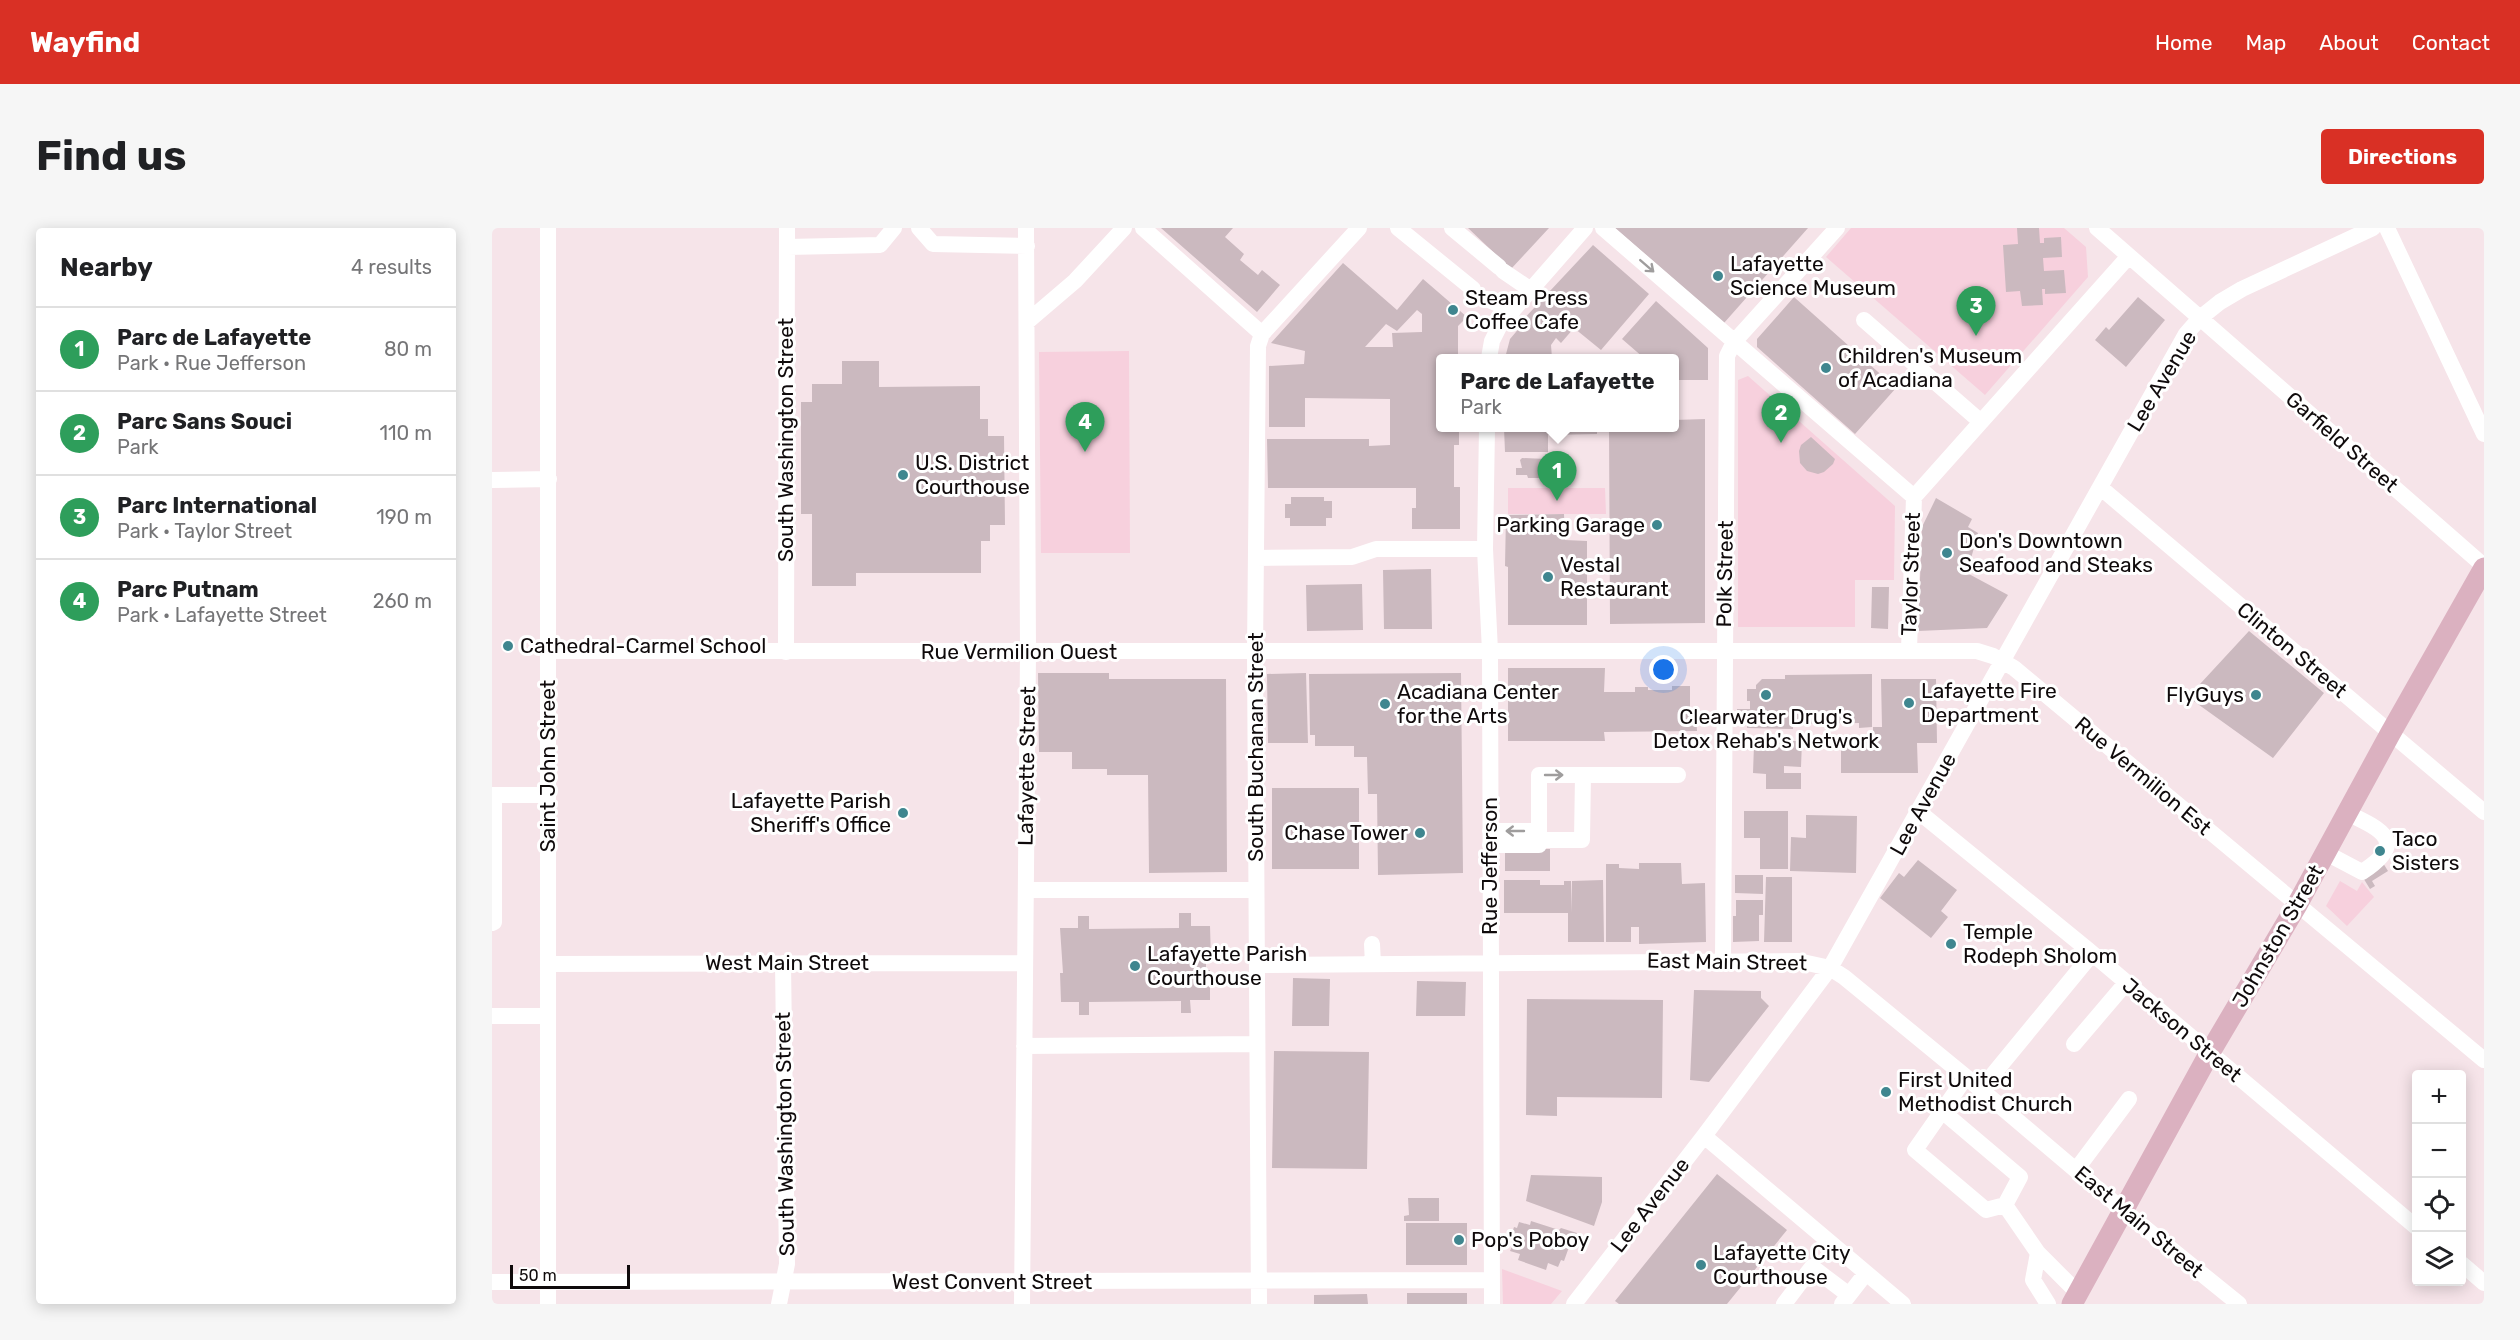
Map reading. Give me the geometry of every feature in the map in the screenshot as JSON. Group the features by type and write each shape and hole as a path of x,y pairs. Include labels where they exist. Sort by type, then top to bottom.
{"main road":[{"name":"Johnston Street","path":"2075,1299 2209,1054 2297,905 2484,567"}],"street":[{"name":"Saint John Street","path":"548,1304 549,228"},
{"name":"South Washington Street","path":"786,652 787,228"},
{"path":"787,247 880,245 894,228"},
{"path":"919,228 933,244 1027,246"},
{"name":"Lafayette Street","path":"1022,1304 1028,653 1026,228"},
{"path":"1027,322 1075,281 1124,228"},
{"path":"1143,228 1262,334 1359,228"},
{"path":"1398,228 1473,289"},
{"path":"1452,228 1501,269 1531,290"},
{"path":"1489,354 1500,325 1585,228"},
{"path":"1602,228 1914,497"},
{"name":"Polk Street","path":"1723,960 1727,356 1734,342 1837,228"},
{"name":"Garfield Street","path":"2097,228 2484,567"},
{"name":"Lee Avenue","path":"1574,1304 1830,968 2101,488 2175,351 2200,318 2220,302 2242,289 2373,228"},
{"path":"2387,228 2484,434"},
{"name":"Taylor Street","path":"1909,650 1914,497 2129,256"},
{"path":"1487,299 1513,311"},
{"path":"1864,320 1981,422"},
{"name":"South Buchanan Street","path":"1259,1304 1255,652 1258,346 1262,334"},
{"name":"Rue Jefferson","path":"1487,432 1485,549 1490,651 1492,1304"},
{"path":"492,480 549,479"},
{"name":"Clinton Street","path":"2101,488 2484,812"},
{"path":"1256,558 1352,557 1376,549 1485,549"},
{"name":"Rue Vermilion Ouest","path":"548,651 1028,653 1490,651"},
{"name":"Rue Vermilion Est","path":"1490,651 1977,651 2004,661 2484,1060"},
{"path":"1539,835 1539,775 1678,776"},
{"path":"1490,838 1539,835 1582,840 1583,775"},
{"path":"492,922 494,922 493,795 548,795"},
{"name":"Jackson Street","path":"1919,812 2092,954 2412,1224"},
{"path":"2326,853 2362,872 2378,862 2383,855 2387,841 2383,833 2378,828 2347,813"},
{"path":"1026,890 1256,890"},
{"path":"1372,944 1372,964"},
{"path":"1981,1089 2092,954"},
{"name":"East Main Street","path":"1257,965 1723,960 1798,961 1830,968 1981,1089 2124,1211 2239,1304"},
{"name":"South Washington Street","path":"779,1304 787,1264 783,963"},
{"name":"West Main Street","path":"548,964 1025,963"},
{"path":"2074,1044 2126,983"},
{"path":"492,1016 548,1016"},
{"path":"1024,1046 1257,1044"},
{"path":"1942,1111 2020,1177 2005,1205 1986,1210 1915,1150 1942,1111 1966,1077"},
{"path":"2076,1170 2129,1099"},
{"path":"1704,1136 1903,1304"},
{"path":"2005,1205 2038,1253 2075,1299"},
{"path":"2038,1253 2033,1280 2048,1304"},
{"path":"1784,1304 1812,1267 1845,1299 1866,1273"},
{"path":"2466,1267 2484,1283"},
{"name":"West Convent Street","path":"492,1282 1491,1280"}],"shaded area":[{"path":"1851,228 2064,228 2086,247 2088,277 1985,395 1826,257"},
{"path":"1129,351 1130,553 1041,553 1039,352"},
{"path":"1748,376 1895,506 1894,580 1855,580 1855,627 1738,627 1738,380"},
{"path":"1508,488 1605,488 1606,514 1508,514"},
{"path":"2340,881 2357,891 2362,882 2374,897 2347,926 2326,906"},
{"path":"1502,1269 1562,1291 1551,1304 1503,1304"}],"building":[{"path":"1161,228 1233,228 1225,237 1244,254 1240,260 1258,275 1262,270 1280,285 1257,312"},
{"path":"1468,228 1549,228 1511,269"},
{"name":"Lafayette Science Museum","path":"1615,228 1808,228 1724,323"},
{"path":"2017,228 2039,228 2040,243 2044,243 2044,238 2061,237 2062,257 2043,258 2044,271 2064,270 2066,293 2045,294 2045,289 2042,289 2043,305 2022,306 2020,291 2006,292 2003,245 2018,244"},
{"path":"1593,245 1649,294 1601,350 1574,328 1561,343 1556,338 1551,345 1552,354 1506,354 1510,339 1521,326 1519,324"},
{"path":"1343,263 1397,310 1423,279 1467,317 1458,326 1458,354 1436,354 1436,432 1459,432 1459,445 1454,445 1454,487 1460,487 1460,529 1412,529 1412,508 1416,508 1416,488 1268,488 1267,439 1369,439 1369,446 1390,445 1390,399 1305,398 1305,427 1269,427 1269,366 1304,364 1305,351 1271,343","holes":["1417,310 1422,314 1422,332 1392,333 1393,347 1365,347 1386,324 1397,331"]},
{"name":"Children's Museum of Acadiana","path":"1794,297 1896,388 1855,434 1757,347 1757,339"},
{"path":"2138,297 2165,320 2126,367 2095,340 2106,327 2109,330"},
{"path":"1656,301 1708,348 1708,380 1679,380 1679,354 1639,354 1622,339"},
{"name":"U.S. District Courthouse","path":"842,361 879,361 879,387 980,386 980,419 988,419 988,436 1004,436 1005,525 990,525 990,541 981,541 981,573 856,573 856,586 812,586 812,514 801,514 801,402 812,402 812,384 842,384"},
{"name":"Parking Garage","path":"1705,419 1705,623 1610,624 1609,432 1679,432 1679,420"},
{"path":"1504,432 1597,432 1597,434 1548,435 1548,452 1505,452"},
{"path":"1811,437 1835,459 1824,472 1818,474 1807,471 1800,463 1801,445"},
{"path":"1522,458 1547,459 1547,478 1528,478 1527,475 1516,475 1516,468 1522,468 1520,460"},
{"path":"1291,497 1324,497 1324,501 1332,501 1332,518 1326,518 1326,526 1290,526 1290,518 1285,518 1285,504 1291,504"},
{"name":"Don's Downtown Seafood and Steaks","path":"1936,498 1972,519 1968,527 1978,533 1967,573 2008,595 1987,628 1918,631 1922,527"},
{"path":"1564,514 1565,540 1587,541 1587,625 1508,625 1508,567 1505,566 1506,515"},
{"path":"1431,569 1432,629 1384,629 1383,570"},
{"path":"1362,584 1363,630 1307,631 1306,585"},
{"path":"1872,587 1889,587 1888,629 1871,628"},
{"name":"FlyGuys","path":"2249,631 2324,693 2273,758 2188,697"},
{"path":"1508,668 1605,668 1604,692 1635,692 1635,687 1648,687 1648,690 1672,690 1672,686 1690,686 1690,713 1696,713 1697,731 1604,732 1605,741 1508,741"},
{"path":"1038,673 1109,673 1109,679 1226,679 1227,872 1149,873 1148,775 1107,775 1107,769 1072,769 1072,752 1039,752"},
{"path":"1306,673 1308,743 1268,743 1267,674"},
{"name":"Acadiana Center for the Arts","path":"1461,673 1463,873 1378,875 1377,794 1368,794 1367,757 1354,757 1354,746 1315,746 1315,735 1310,735 1309,674"},
{"path":"1872,674 1872,727 1859,728 1859,723 1793,724 1793,729 1747,728 1747,722 1737,721 1737,709 1750,709 1747,689 1756,689 1756,685 1762,679 1785,679 1785,675"},
{"name":"Lafayette Fire Department","path":"1881,679 1936,679 1937,743 1917,743 1918,773 1841,773 1841,736 1873,735 1873,727 1882,727"},
{"path":"1769,738 1777,738 1776,743 1802,741 1801,767 1784,766 1784,773 1801,773 1801,789 1766,789 1766,774 1753,773 1754,745 1768,745"},
{"path":"1272,788 1359,788 1359,869 1272,869"},
{"path":"1744,811 1788,811 1788,869 1760,869 1760,838 1744,838"},
{"path":"1806,815 1857,816 1856,873 1790,871 1791,837 1806,838"},
{"path":"1505,849 1550,849 1550,871 1505,871"},
{"path":"1918,860 1957,890 1941,911 1948,917 1931,938 1880,898 1899,873 1904,877"},
{"path":"1639,863 1681,863 1682,884 1705,883 1706,942 1639,944 1639,927 1631,927 1631,942 1606,942 1606,864 1619,864 1619,868 1639,869"},
{"path":"2383,863 2388,871 2372,881 2375,886 2370,889 2362,876"},
{"path":"1735,875 1763,875 1763,894 1735,893"},
{"path":"1766,877 1792,877 1792,942 1764,942"},
{"path":"1504,880 1540,880 1540,885 1564,885 1564,881 1571,881 1571,913 1572,881 1603,880 1604,942 1568,942 1568,913 1504,913"},
{"path":"1736,900 1763,900 1763,915 1759,915 1759,941 1733,942 1733,916 1736,916"},
{"name":"Lafayette Parish Courthouse","path":"1179,913 1191,913 1191,926 1210,926 1211,961 1206,961 1206,970 1210,970 1210,1000 1190,1000 1191,1013 1181,1013 1181,1001 1089,1002 1089,1015 1079,1015 1079,1002 1061,1002 1060,973 1063,973 1060,928 1078,928 1078,916 1089,916 1089,929 1179,928"},
{"path":"1293,978 1330,979 1329,1026 1292,1026"},
{"path":"1417,981 1466,982 1465,1016 1416,1016"},
{"path":"1694,990 1761,991 1761,998 1769,1006 1709,1082 1690,1080"},
{"path":"1527,999 1663,1000 1662,1098 1557,1097 1557,1116 1526,1115"},
{"path":"1274,1051 1369,1052 1367,1169 1272,1168"},
{"name":"Lafayette City Courthouse","path":"1717,1174 1787,1230 1727,1304 1619,1304 1615,1301"},
{"path":"1531,1175 1602,1177 1602,1202 1594,1226 1526,1201"},
{"path":"1408,1198 1439,1198 1439,1221 1404,1221 1404,1216 1409,1215"},
{"path":"1531,1221 1577,1233 1574,1241 1568,1239 1566,1246 1569,1247 1564,1261 1561,1260 1558,1267 1548,1263 1546,1270 1518,1260 1520,1254 1510,1251 1513,1244 1509,1242 1514,1227 1517,1228 1519,1222 1530,1225"},
{"path":"1406,1223 1467,1223 1467,1265 1406,1265"},
{"path":"1407,1293 1467,1293 1467,1304 1407,1304"},
{"path":"1367,1294 1368,1304 1314,1304 1314,1295"}],"place":[{"name":"Lafayette Science Museum","path":"1718,276"},
{"name":"Steam Press Coffee Cafe","path":"1453,310"},
{"name":"Parc International","path":"1976,336"},
{"name":"Children's Museum of Acadiana","path":"1826,368"},
{"name":"Parc Sans Souci","path":"1781,443"},
{"name":"Parc Putnam","path":"1085,452"},
{"name":"U.S. District Courthouse","path":"903,475"},
{"name":"Parc de Lafayette","path":"1557,501"},
{"name":"Parking Garage","path":"1657,525"},
{"name":"Don's Downtown Seafood and Steaks","path":"1947,553"},
{"name":"Vestal Restaurant","path":"1548,577"},
{"name":"Cathedral-Carmel School","path":"508,646"},
{"name":"Clearwater Drug's Detox Rehab's Network","path":"1766,695"},
{"name":"FlyGuys","path":"2256,695"},
{"name":"Lafayette Fire Department","path":"1909,703"},
{"name":"Acadiana Center for the Arts","path":"1385,704"},
{"name":"Lafayette Parish Sheriff's Office","path":"903,813"},
{"name":"Chase Tower","path":"1420,833"},
{"name":"Taco Sisters","path":"2380,851"},
{"name":"Temple Rodeph Sholom","path":"1951,944"},
{"name":"Lafayette Parish Courthouse","path":"1135,966"},
{"name":"First United Methodist Church","path":"1886,1092"},
{"name":"Pop's Poboy","path":"1459,1240"},
{"name":"Lafayette City Courthouse","path":"1701,1265"}]}
